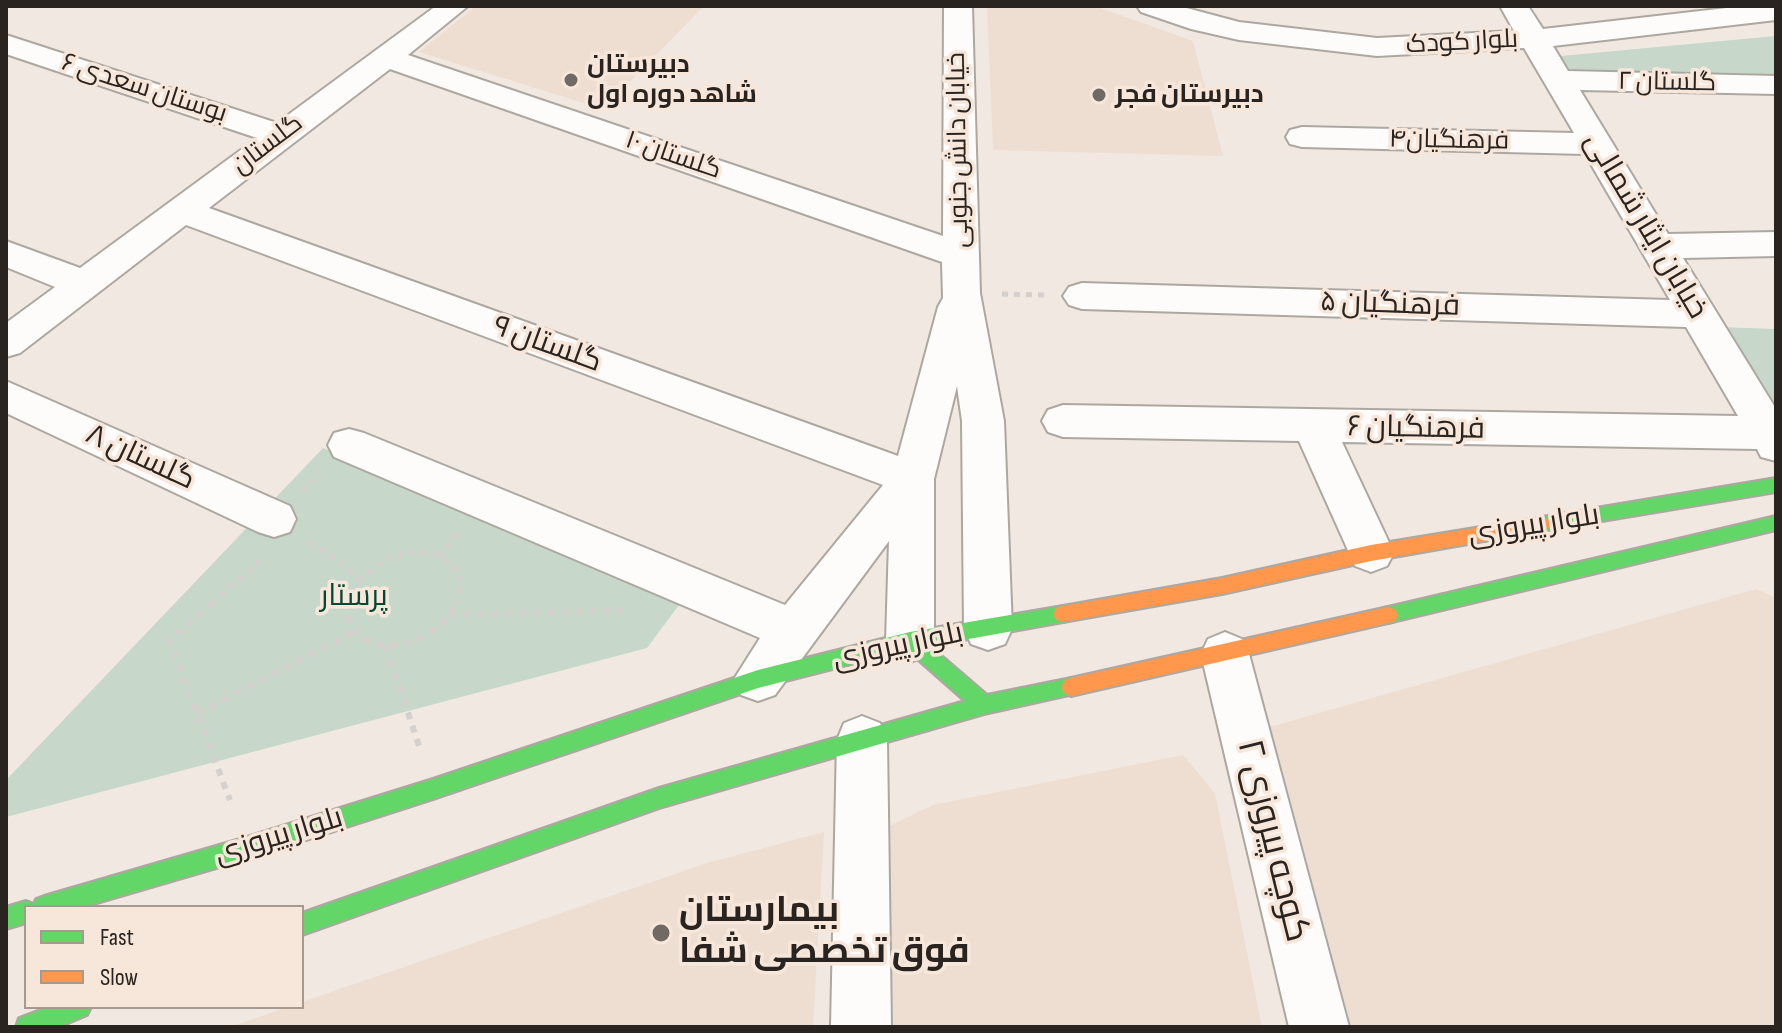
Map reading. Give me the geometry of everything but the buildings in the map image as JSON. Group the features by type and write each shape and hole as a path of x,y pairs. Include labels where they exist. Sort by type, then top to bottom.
{"street":[{"name":"خیابان دانش جنوبی","path":"958,6 961,274 983,421 988,636"},
{"name":"بلوار کودک","path":"1151,6 1209,14 1239,31 1377,47 1520,16 1773,10"},
{"name":"بلوار کودک","path":"1252,6 1368,19"},
{"name":"گلستان","path":"6,343 448,7"},
{"name":"خیابان ایثار شمالی","path":"1520,16 1772,439"},
{"name":"بوستان سعدی ۶","path":"6,44 281,135"},
{"name":"گلستان ۱۰","path":"385,57 961,274"},
{"name":"گلستان ۲","path":"1558,80 1776,85"},
{"name":"فرهنگیان۴","path":"1302,137 1597,144"},
{"name":"گلستان ۹","path":"180,210 913,479"},
{"path":"1657,246 1776,244"},
{"path":"6,253 83,284"},
{"name":"خیابان دانش جنوبی","path":"910,641 913,479 961,274"},
{"name":"فرهنگیان ۵","path":"1082,296 1698,314"},
{"name":"گلستان ۸","path":"6,396 283,525"},
{"name":"فرهنگیان ۶","path":"1063,421 1772,439"},
{"path":"1314,427 1371,553"},
{"path":"349,445 793,630"},
{"name":"خیابان دانش جنوبی","path":"758,679 913,479"},
{"name":"بلوار پیروزی","path":"51,905 247,848 433,789 758,679 910,641 988,636 1371,553 1776,485"},
{"name":"بلوار پیروزی","path":"304,923 659,798 984,705 1225,654 1776,523"},
{"path":"910,641 984,705"},
{"name":"کوچه پیروزی ۲","path":"1225,654 1319,1027"},
{"path":"984,705 986,674"},
{"path":"861,1027 862,740"},
{"path":"28,1027 74,1009"}],"path":[{"path":"961,274 1082,296"},
{"path":"247,848 169,641 283,525 349,445"},
{"path":"283,525 361,578"},
{"path":"408,552 433,553 452,564 461,583 456,605 448,615 440,626 415,641 386,646 363,639 356,631 349,622 349,600 361,578 382,561 408,552"},
{"path":"448,615 646,609"},
{"path":"197,713 356,631"},
{"path":"386,646 433,789"}],"shaded area":[{"name":"دبیرستان شاهد دوره اول","path":"476,6 704,6 603,109 419,52"},
{"name":"دبیرستان فجر","path":"987,6 1095,6 1193,41 1223,156 993,150"},
{"path":"1756,589 1776,598 1776,1027 1325,1027 1252,732"},
{"path":"1183,755 1215,793 1262,1027 887,1027 879,831 933,805"},
{"name":"بیمارستان فوق تخصصی شفا","path":"824,832 813,1027 230,1027 282,1009 304,1009 304,1001 707,863"}],"green space":[{"path":"1776,36 1776,80 1550,76 1539,58"},
{"path":"1692,326 1776,329 1776,416 1740,425"},
{"name":"پرستار","path":"323,448 679,605 647,648 6,817 6,780"}],"traffic: fast":[{"path":"1542,524 1776,485"},
{"path":"1388,615 1776,523"},
{"path":"51,905 247,848 433,789 758,679 910,641 1063,614"},
{"path":"910,641 984,705"},
{"path":"304,923 659,798 984,705 1071,687"},
{"path":"6,918 24,913"},
{"path":"28,1027 74,1009"}],"traffic: slow":[{"path":"1063,614 1222,586 1371,553 1542,524"},
{"path":"1071,687 1388,615"}],"place":[{"name":"دبیرستان شاهد دوره اول","path":"571,80"},
{"name":"دبیرستان فجر","path":"1099,95"},
{"name":"بیمارستان فوق تخصصی شفا","path":"661,933"}]}
